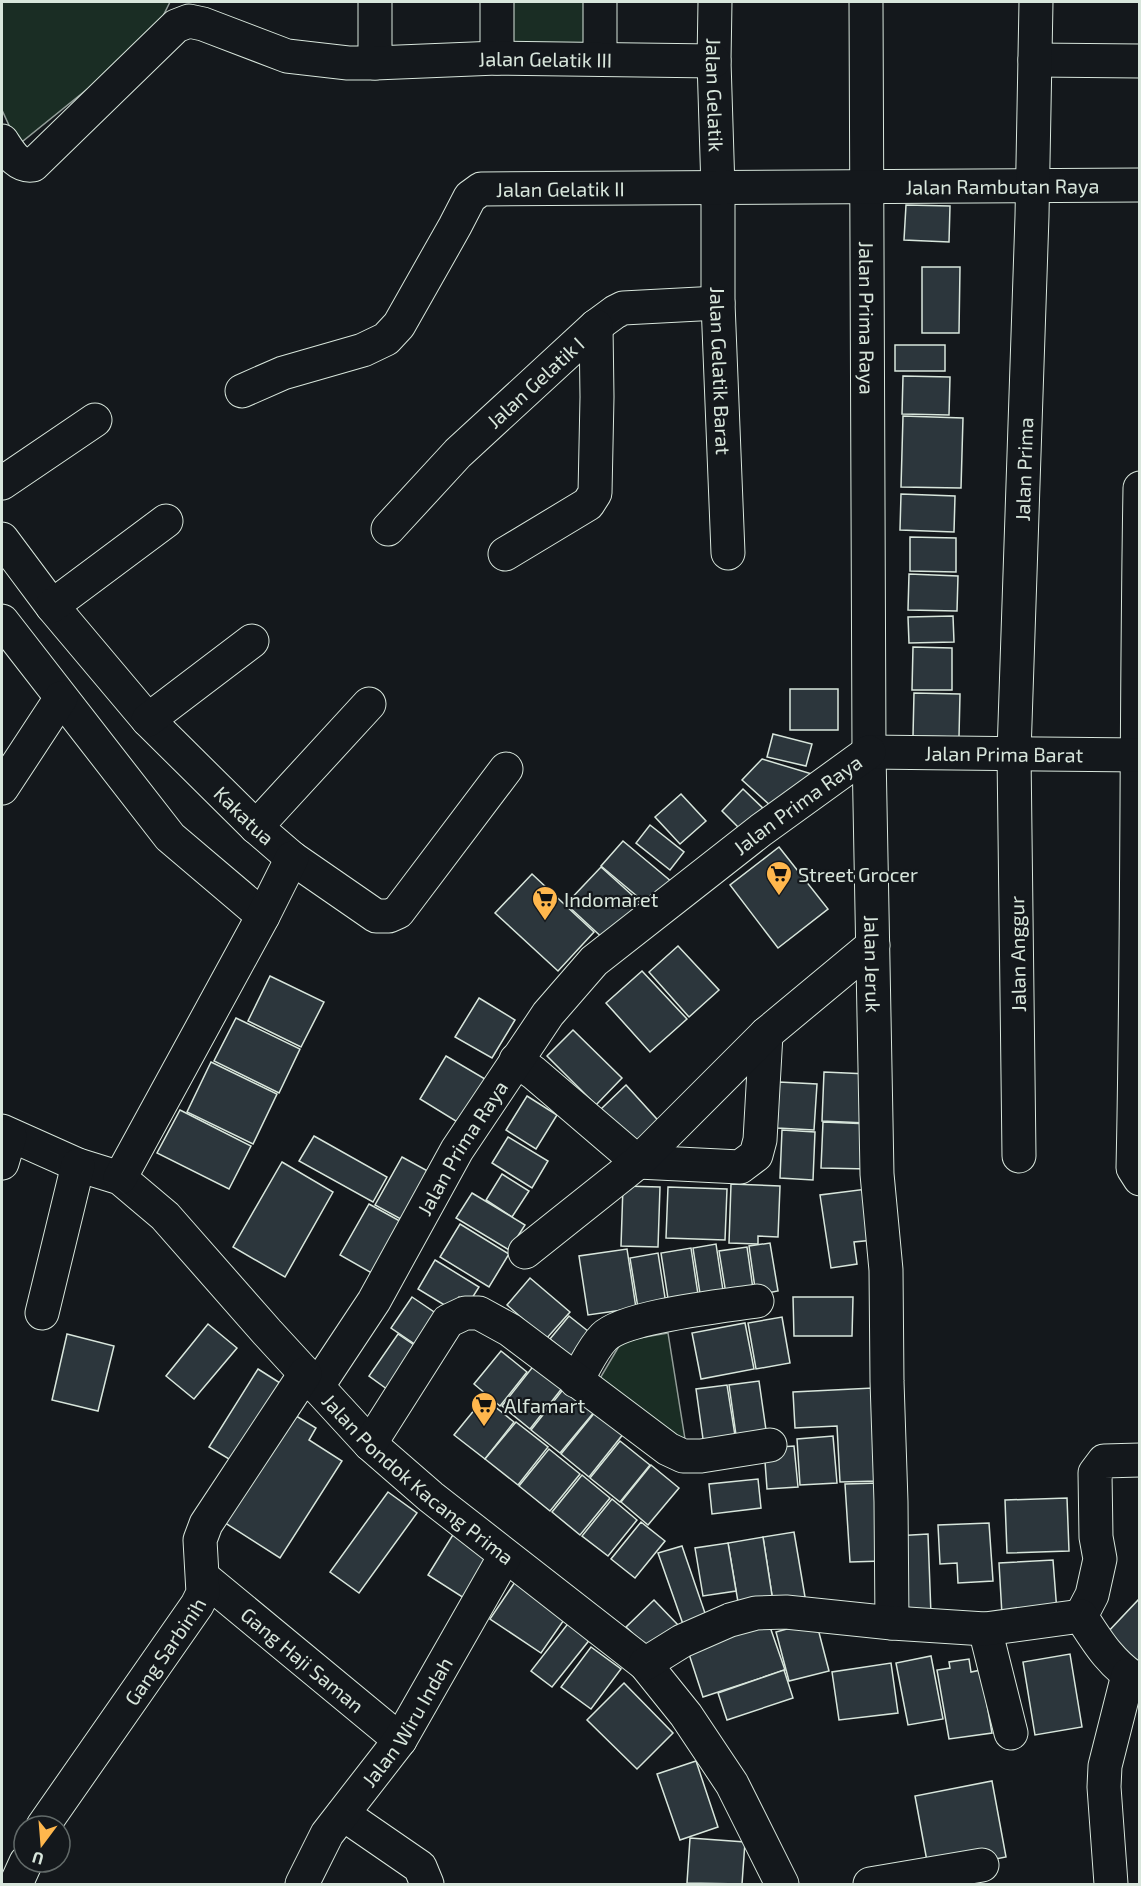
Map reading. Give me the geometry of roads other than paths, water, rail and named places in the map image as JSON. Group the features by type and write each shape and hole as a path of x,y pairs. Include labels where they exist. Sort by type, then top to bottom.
{"street":[{"path":"375,2 375,63"},
{"path":"497,2 497,58"},
{"path":"600,2 600,59"},
{"name":"Jalan Gelatik","path":"715,2 714,61 718,189"},
{"name":"Jalan Prima Raya","path":"311,1380 374,1301 457,1150 516,1060 548,1014 594,961 761,830 869,752 866,2"},
{"name":"Jalan Prima","path":"1014,753 1033,187 1036,2"},
{"name":"Jalan Gelatik III","path":"2,141 18,163 25,166 33,165 176,26 189,21 287,56 348,63 497,58 714,61"},
{"path":"1035,60 1140,62"},
{"name":"Jalan Rambutan Raya","path":"865,187 1140,185"},
{"name":"Jalan Gelatik II","path":"242,391 283,373 363,350 386,339 399,325 470,196 481,189 865,187"},
{"name":"Jalan Gelatik Barat","path":"718,189 718,303 728,553"},
{"name":"Jalan Gelatik I","path":"388,529 458,453 596,326 615,312 623,308 718,303"},
{"path":"505,554 588,504 595,493 596,326"},
{"path":"2,483 95,420"},
{"path":"1140,488 1138,1023 1133,1168 1140,1179"},
{"path":"52,606 166,521"},
{"name":"Kakatua","path":"2,539 52,606 148,720 256,827 292,858 376,916 389,916 398,912 506,769"},
{"path":"2,621 170,837 263,916"},
{"path":"148,720 252,641"},
{"path":"2,788 61,698"},
{"path":"256,827 369,704"},
{"name":"Jalan Prima Barat","path":"869,752 1138,755"},
{"name":"Jalan Jeruk","path":"869,752 877,1174 886,1270 892,1623"},
{"name":"Jalan Anggur","path":"1014,753 1019,1156"},
{"path":"120,1178 263,916 292,858"},
{"path":"525,1252 638,1162 766,1034 873,945"},
{"path":"516,1060 638,1162 740,1167 756,1155 760,1140 766,1034"},
{"name":"Jalan Pondok Kacang Prima","path":"4,1143 120,1178 165,1216 370,1444 430,1497 645,1664 686,1715 732,1784 782,1884"},
{"path":"42,1313 78,1165"},
{"path":"576,1381 603,1338 615,1329 677,1312 757,1301"},
{"path":"370,1444 448,1321 465,1313 479,1313 510,1330 668,1449 683,1456 701,1456 770,1445"},
{"name":"Gang Sarbinih","path":"50,1814 197,1605 203,1593 204,1578 199,1554 200,1540 206,1524 311,1380"},
{"path":"1082,1616 1092,1594 1100,1559 1096,1537 1095,1473 1104,1461 1140,1460"},
{"name":"Jalan Wiru Indah","path":"302,1884 327,1834 400,1740 505,1556"},
{"name":"Gang Haji Saman","path":"204,1578 400,1740"},
{"path":"645,1664 682,1641 730,1620 756,1613 786,1612 892,1623 985,1629 1082,1616"},
{"path":"1082,1616 1104,1652 1134,1678 1105,1766 1104,1787 1111,1884"},
{"path":"985,1629 1011,1733"},
{"path":"343,1814 420,1867 427,1884"},
{"path":"870,1884 982,1865"}],"place":[{"name":"Street Grocer","path":"779,897"},
{"name":"Indomaret","path":"545,922"},
{"name":"Alfamart","path":"484,1428"}]}
